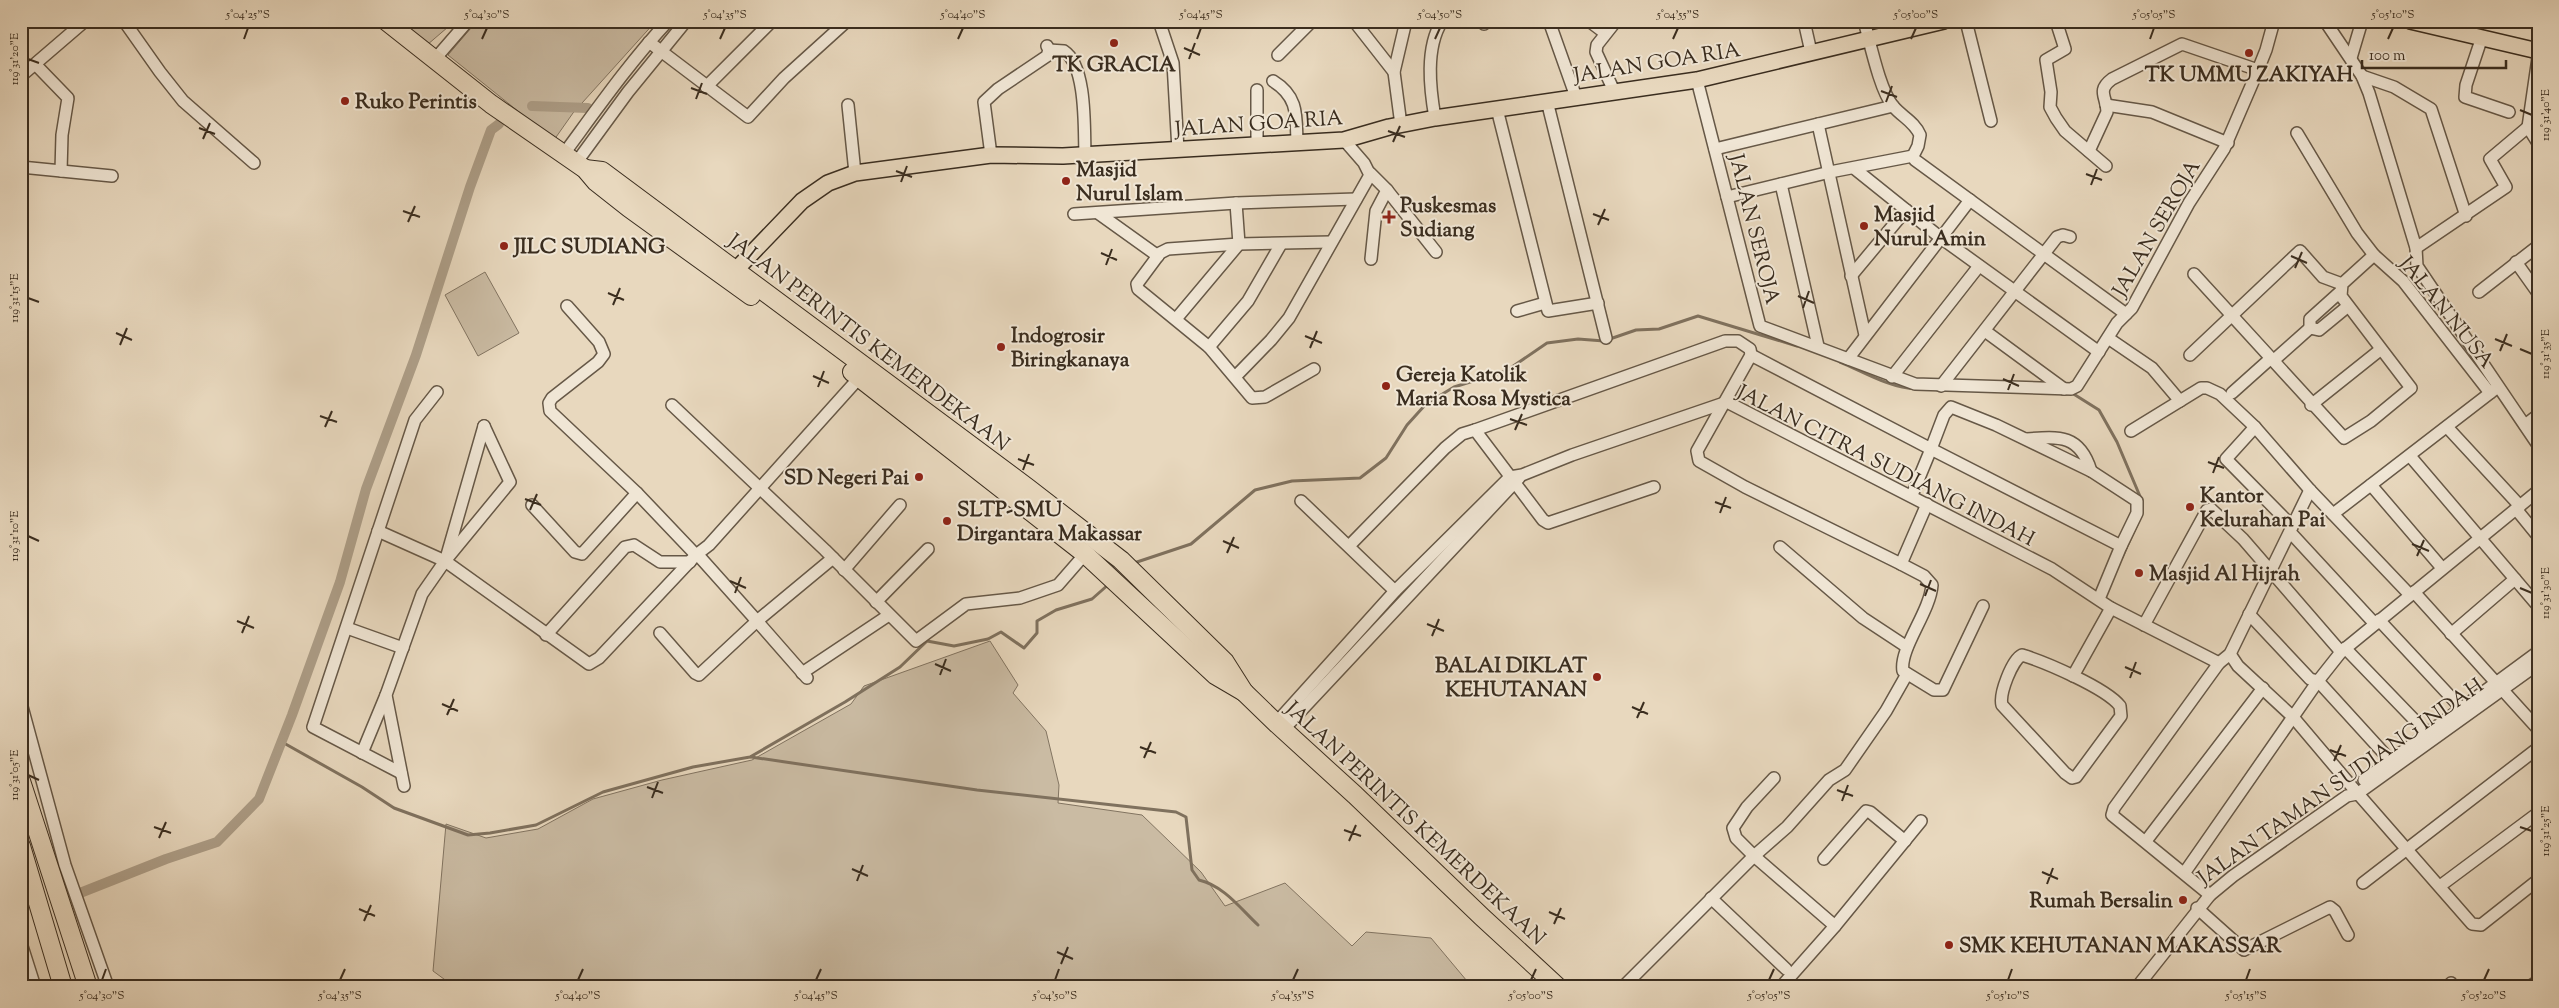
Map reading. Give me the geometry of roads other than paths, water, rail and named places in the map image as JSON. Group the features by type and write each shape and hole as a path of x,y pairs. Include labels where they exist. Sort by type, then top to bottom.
{"highway":[{"name":"JALAN PERINTIS KEMERDEKAAN","path":"386,21 440,53 491,104 575,162 596,182 629,208 732,274 1121,560 1224,662 1244,692 1279,727 1355,794 1482,917 1558,987"},
{"name":"JALAN PERINTIS KEMERDEKAAN","path":"732,274 859,378 1085,554 1215,675 1244,692"},
{"path":"21,781 88,987"},
{"path":"21,846 63,987"}],"main road":[{"name":"JALAN GOA RIA","path":"732,274 802,201 828,182 855,173 991,155 1085,155 1344,140 1435,118 1697,80 1737,72 1811,52 1944,21"},
{"path":"2410,21 2538,51"}],"street":[{"path":"21,76 85,21"},
{"path":"124,21 183,101 254,163"},
{"path":"440,53 468,21"},
{"path":"575,162 591,115 668,21"},
{"path":"575,162 686,21"},
{"path":"706,87 772,21"},
{"path":"649,42 744,115 750,116 784,78 847,21"},
{"path":"1278,55 1312,21"},
{"path":"1354,21 1394,72"},
{"path":"1401,125 1394,72 1406,21"},
{"path":"1435,118 1429,80 1434,44 1442,21"},
{"path":"1549,21 1576,97"},
{"path":"1589,21 1605,33"},
{"path":"1614,91 1596,52 1596,45 1616,21"},
{"path":"1804,21 1811,52"},
{"path":"1864,21 1884,89 1893,106 1910,120 1920,134 1916,159"},
{"path":"1966,21 1991,121"},
{"path":"2056,21 2065,49 2046,60 2051,92 2050,107 2065,131 2106,166"},
{"name":"JALAN SEROJA","path":"1697,80 1760,326 1818,346 1892,377 1915,384 2071,389 2077,386 2108,338 2132,308 2189,203 2228,143 2266,50 2274,21"},
{"path":"2325,21 2362,76 2416,248 2417,266 2538,445"},
{"path":"2351,58 2362,21"},
{"path":"1162,22 1173,63 1178,150"},
{"path":"2482,37 2466,85 2465,97 2509,112"},
{"path":"2090,151 2107,112 2102,90 2108,82 2179,44 2258,70"},
{"path":"991,155 983,103 995,91 1047,56 1048,48 1064,51 1077,65 1084,120 1085,155"},
{"path":"2538,58 2528,127 2538,143"},
{"path":"36,64 68,98 62,135 62,171"},
{"path":"2362,76 2394,87 2431,109 2466,216"},
{"path":"1273,81 1285,88 1294,104 1297,144"},
{"path":"1257,90 1257,146"},
{"path":"1547,101 1606,338"},
{"path":"848,105 855,173"},
{"path":"2106,105 2152,112 2228,143"},
{"path":"1715,149 1893,106"},
{"path":"1497,109 1545,303 1550,312 1598,303"},
{"path":"1818,124 1830,172 1838,225 1865,336"},
{"path":"2416,248 2466,216 2506,187 2490,159 2528,127"},
{"name":"JALAN NUSA","path":"2297,133 2353,227 2374,255 2404,281 2490,393"},
{"path":"1344,140 1436,252"},
{"path":"1727,197 1830,172 1916,159 2126,314"},
{"path":"21,167 112,176"},
{"path":"1855,169 1941,238 2099,352"},
{"path":"1236,376 1271,340 1289,318 1370,174"},
{"path":"1781,184 1818,346"},
{"path":"1371,259 1376,211 1387,190"},
{"path":"1074,214 1236,203 1356,199"},
{"path":"1848,359 1970,200"},
{"path":"1176,320 1239,244 1236,203"},
{"path":"1851,276 1906,210"},
{"path":"1098,213 1158,256"},
{"path":"1941,386 2058,237 2063,234 2070,237"},
{"path":"1314,369 1265,397 1252,398 1242,388 1236,376 1208,347 1137,286 1158,256 1172,248 1331,242"},
{"path":"1208,347 1248,301 1281,244"},
{"path":"2479,292 2538,246"},
{"path":"2190,355 2231,315 2300,251 2323,277 2341,288 2347,307 2410,388 2395,402 2344,438 2311,404 2272,360 2231,315 2194,274"},
{"path":"2232,393 2310,328 2310,319 2374,255"},
{"path":"2516,262 2538,293"},
{"path":"1892,377 1979,266"},
{"path":"2404,281 2417,266"},
{"path":"1517,311 1545,303"},
{"path":"567,306 599,342 604,354 598,362 552,398 548,403 550,411 637,493 694,558 757,621 804,675 889,615"},
{"path":"2310,328 2319,330 2347,307"},
{"path":"1985,331 2064,389"},
{"path":"2108,338 2152,368 2180,401"},
{"path":"1349,546 1445,448 1462,434 1725,341 1738,341 1750,349 1751,355 1727,402 1697,451 1699,462 1745,487 1924,576 1932,585 1930,600 1907,647 1902,668 1907,674 1934,690 1942,690 1983,606"},
{"path":"2311,404 2380,350"},
{"path":"1751,355 2121,546"},
{"path":"378,530 445,561 584,662 594,663 759,490 859,378"},
{"path":"2333,514 2499,386"},
{"path":"2131,431 2201,388 2207,388 2220,394 2255,427 2310,490 2500,685 2538,729"},
{"path":"401,773 313,727 415,420 437,392"},
{"name":"JALAN CITRA SUDIANG INDAH","path":"1279,727 1442,553 1516,478 1572,455 1727,402 1912,495 2052,569 2111,608 2145,621 2225,658 2238,666 2293,717 2340,773 2352,793 2406,848 2472,924 2478,926 2538,881"},
{"path":"672,405 759,490 833,558 914,639 919,640 966,604 1020,598 1058,585 1085,554"},
{"path":"1912,495 1944,415 1951,407 2026,439 2091,471 2136,501 2137,513 2099,599"},
{"path":"2525,425 2538,415"},
{"path":"362,753 386,696 422,594 445,561 510,482 484,426 445,561"},
{"path":"2255,427 2226,459 2377,622 2461,708"},
{"path":"2447,427 2518,507 2538,536"},
{"path":"1475,430 1516,478 1543,520 1548,523 1654,487"},
{"path":"2026,439 2049,437 2066,439 2076,444 2086,455 2091,471"},
{"path":"2410,456 2538,606"},
{"path":"2371,485 2442,568"},
{"path":"2210,895 2185,872 2114,818 2114,808 2225,658 2249,614 2310,490"},
{"path":"2185,872 2318,681 2343,650 2538,491"},
{"path":"532,505 575,552 582,554 637,493"},
{"path":"1301,500 1396,591"},
{"path":"1901,564 1927,504"},
{"path":"844,570 900,505"},
{"path":"2145,621 2209,509 2243,539 2343,650 2427,733"},
{"path":"546,635 626,548 634,545 660,562 694,558"},
{"path":"1780,548 1863,618 1907,647"},
{"path":"876,602 928,550"},
{"name":"JALAN CITRA SUDIANG INDAH","path":"1279,727 1396,591 1442,553"},
{"path":"660,633 695,674 699,674 757,621 833,558"},
{"path":"2451,634 2515,579"},
{"path":"2073,676 2111,608"},
{"path":"2249,614 2310,679 2318,681 2390,760"},
{"path":"346,628 403,648"},
{"path":"2352,793 2390,760 2461,708 2500,685 2538,652"},
{"path":"2025,656 2073,676 2111,697 2117,702 2121,711 2118,720 2079,773 2072,778 2020,726 2001,702 2002,692 2019,657 2025,656"},
{"name":"JALAN TAMAN SUDIANG INDAH","path":"2137,987 2197,908 2232,876 2352,793 2500,685 2538,664"},
{"path":"1623,987 1754,856 1787,827 1829,780 1846,770 1886,711 1907,674"},
{"path":"2146,841 2263,688"},
{"path":"386,696 404,786"},
{"path":"21,703 65,865 108,987"},
{"path":"2363,883 2538,748"},
{"path":"1774,778 1747,807 1733,828 1736,838 1835,926"},
{"path":"1824,859 1866,811 1905,841"},
{"path":"2440,886 2538,813"},
{"path":"1781,987 1835,926 1921,821"},
{"path":"1711,898 1786,969"},
{"path":"2197,908 2244,950 2330,907 2335,911 2348,936"},
{"path":"21,943 35,987"},
{"path":"2529,987 2538,981"}],"waterway":[{"path":"532,106 588,108"},
{"path":"75,895 166,859 217,842 259,799 292,715 340,582 366,489 416,355 470,187 491,130 499,124"},
{"path":"1134,563 1191,544 1255,490 1292,481 1360,478 1386,458 1407,425 1426,404 1454,387 1506,371 1547,343 1578,339 1604,341 1636,330 1659,329 1698,316 1797,346"},
{"path":"1840,362 1887,383 1916,389"},
{"path":"2072,393 2099,410 2117,442 2142,501"},
{"path":"2122,557 2139,520"},
{"path":"282,742 362,787 394,808 468,835 536,825 603,792 693,767 750,757 845,702 900,667 927,641 954,646 988,639 1001,632 1024,648 1037,633 1037,621 1056,610 1092,599 1109,584"},
{"path":"751,757 977,790 1176,812 1186,817 1192,870 1199,880 1224,892 1258,925"}],"place":[{"name":"TK GRACIA","path":"1114,43"},
{"name":"TK UMMU ZAKIYAH","path":"2249,53"},
{"name":"Ruko Perintis","path":"345,101"},
{"name":"Masjid Nurul Islam","path":"1066,181"},
{"name":"Puskesmas Sudiang","path":"1389,217"},
{"name":"Masjid Nurul Amin","path":"1864,226"},
{"name":"JILC SUDIANG","path":"504,246"},
{"name":"Indogrosir Biringkanaya","path":"1001,347"},
{"name":"Gereja Katolik Maria Rosa Mystica","path":"1386,386"},
{"name":"SD Negeri Pai","path":"919,477"},
{"name":"Kantor Kelurahan Pai","path":"2190,507"},
{"name":"SLTP-SMU Dirgantara Makassar","path":"947,521"},
{"name":"Masjid Al Hijrah","path":"2139,573"},
{"name":"BALAI DIKLAT KEHUTANAN","path":"1597,677"},
{"name":"Rumah Bersalin","path":"2183,900"},
{"name":"SMK KEHUTANAN MAKASSAR","path":"1949,945"}]}
